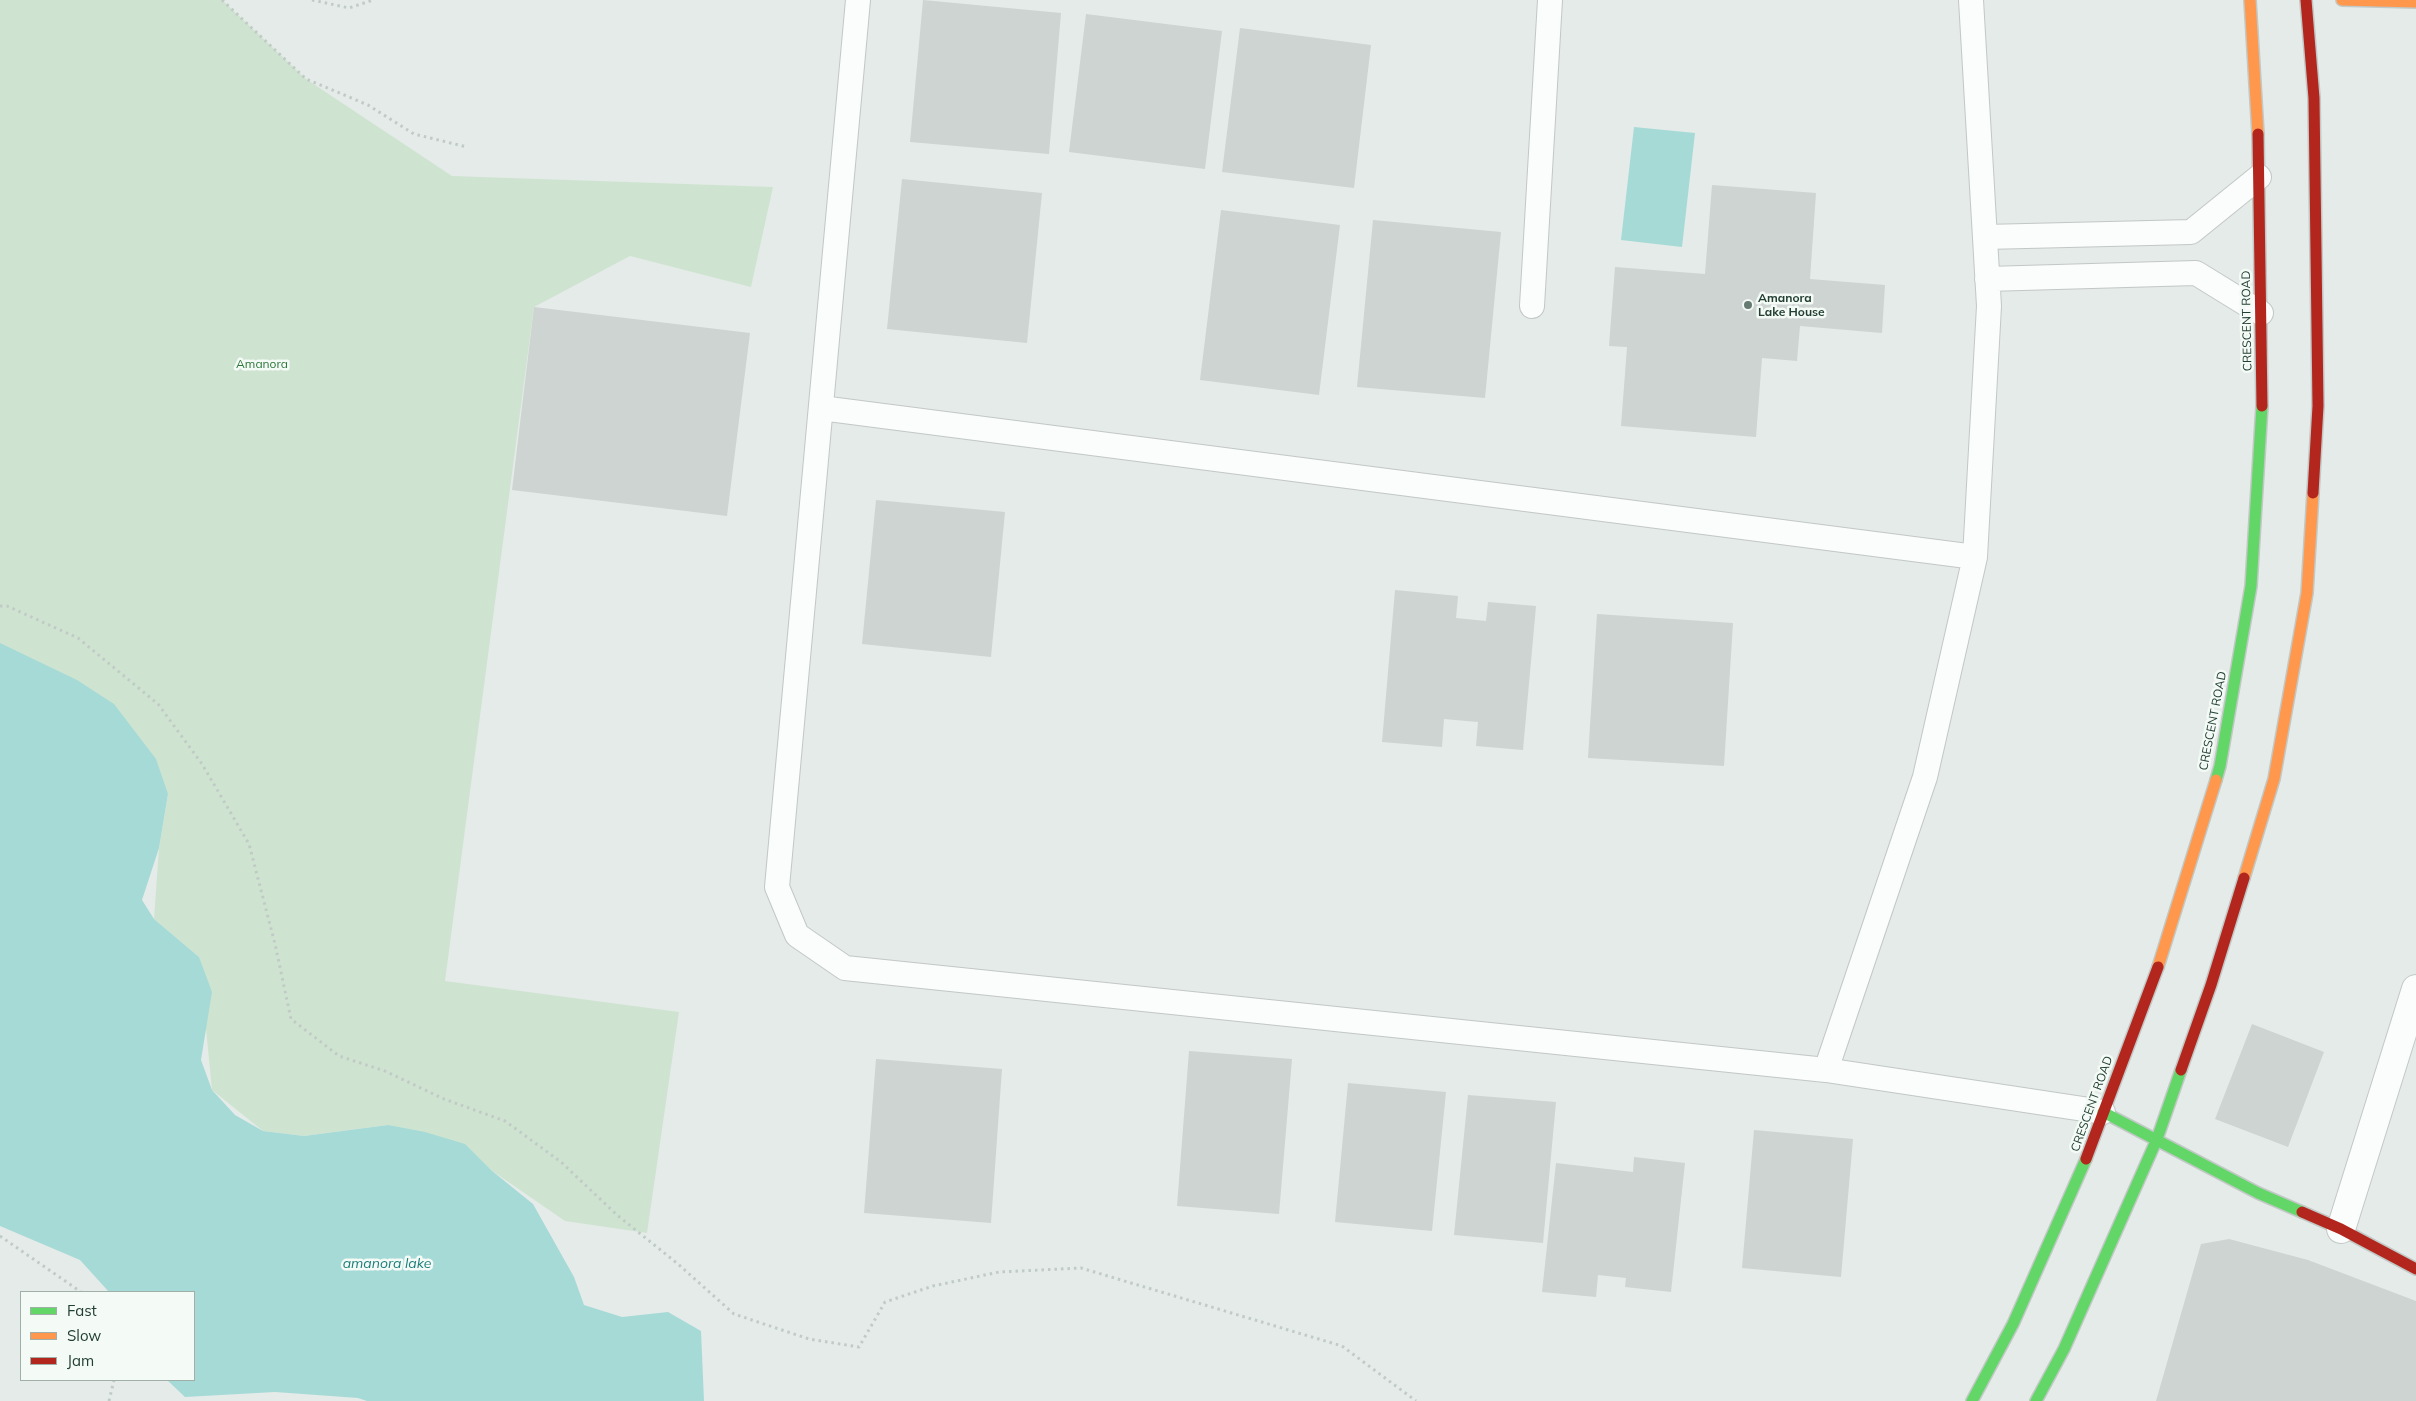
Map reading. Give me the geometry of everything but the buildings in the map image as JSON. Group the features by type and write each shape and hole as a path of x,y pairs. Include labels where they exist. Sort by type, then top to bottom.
{"main road":[{"name":"CRESCENT ROAD","path":"1972,1401 2014,1324 2083,1167 2158,966 2220,766 2252,586 2262,405 2258,101 2250,0"},
{"path":"2036,1401 2064,1349 2157,1139 2211,985 2274,779 2307,594 2318,406 2314,98 2306,0"},
{"path":"2342,0 2416,2"},
{"path":"2103,1112 2258,1193 2341,1229 2416,1269"}],"street":[{"path":"2341,1229 2416,989"}],"lane":[{"path":"858,0 777,887 797,935 845,968 1826,1070 2103,1112"},
{"path":"1532,306 1550,0"},
{"path":"1826,1070 1925,777 1975,557 1989,306 1970,0"},
{"path":"1985,237 2191,232 2259,177"},
{"path":"1987,279 2196,273 2261,313"},
{"path":"821,408 1975,557"}],"path":[{"path":"222,0 306,79 368,105 414,134 467,147"},
{"path":"312,0 349,8 373,0"},
{"path":"0,606 7,606 78,638 158,704 202,764 249,844 275,944 290,1019 339,1056 386,1071 444,1099 505,1121 562,1162 617,1215 678,1264 734,1314 809,1339 859,1347 885,1302 933,1286 999,1272 1081,1268 1342,1346 1416,1401"},
{"path":"0,1236 81,1291"},
{"path":"109,1401 114,1381"}],"green space":[{"name":"Amanora","path":"0,0 222,0 306,79 452,176 773,187 751,287 630,256 534,307 445,981 679,1012 647,1233 565,1221 491,1170 388,1125 304,1136 263,1131 212,1090 199,957 154,919 159,848 168,794 0,646"}],"water":[{"path":"1634,127 1695,133 1682,247 1621,240"},
{"name":"amanora lake","path":"0,643 77,680 114,704 156,759 168,794 159,848 142,900 154,919 199,957 212,992 201,1060 212,1090 235,1115 263,1131 304,1136 388,1125 425,1132 465,1144 491,1170 533,1204 574,1277 584,1305 622,1317 668,1312 701,1331 704,1401 367,1401 358,1398 275,1392 185,1397 168,1381 195,1381 195,1291 108,1291 80,1260 0,1226"}],"traffic: fast":[{"path":"2216,780 2251,586 2262,406"},
{"path":"2036,1401 2064,1349 2157,1139 2181,1070"},
{"path":"2103,1112 2258,1193 2302,1212"},
{"path":"1972,1401 2013,1324 2086,1159"}],"traffic: slow":[{"path":"2250,0 2258,134"},
{"path":"2342,0 2416,2"},
{"path":"2244,878 2274,779 2307,593 2313,493"},
{"path":"2158,967 2216,780"}],"traffic: jam":[{"path":"2306,0 2314,98 2318,406 2313,493"},
{"path":"2258,134 2262,406"},
{"path":"2181,1070 2211,985 2244,878"},
{"path":"2086,1159 2158,967"},
{"path":"2302,1212 2341,1229 2416,1269"}],"place":[{"name":"Amanora Lake House","path":"1748,305"}]}
